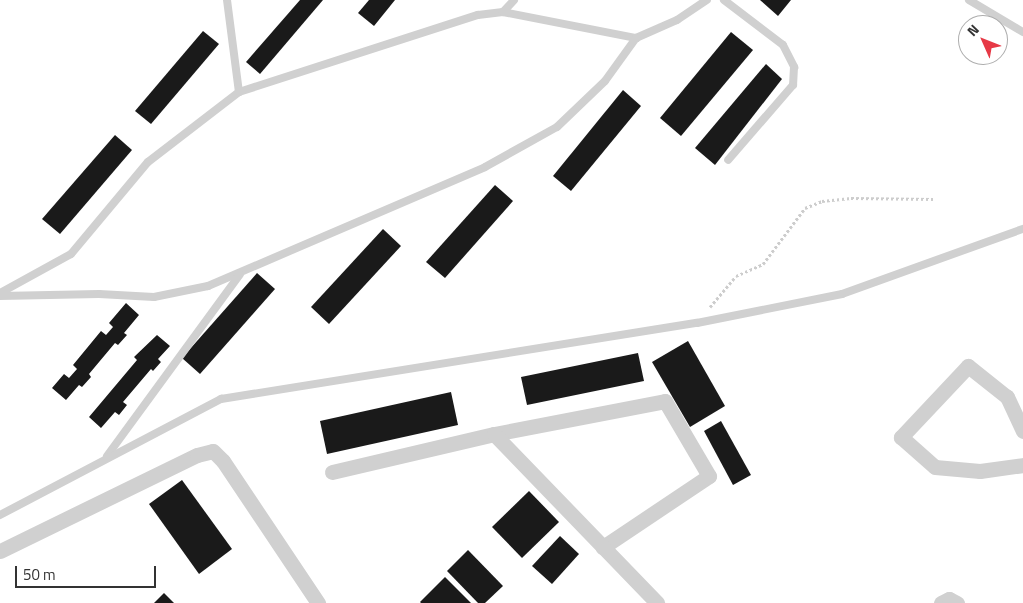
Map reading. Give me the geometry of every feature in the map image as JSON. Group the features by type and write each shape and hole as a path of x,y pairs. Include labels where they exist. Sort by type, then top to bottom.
{"street":[{"path":"1023,431 1006,397 968,366 900,437 935,467 980,472 1023,465"},
{"path":"332,472 494,434 665,401 709,476 603,547"},
{"path":"494,434 657,603"},
{"path":"0,551 197,455 213,451 223,461 318,603"},
{"path":"941,603 949,599 957,603"}],"lane":[{"path":"227,0 239,92"},
{"path":"503,12 514,0"},
{"path":"0,294 99,294 154,298 208,286 485,167 557,127 605,81 636,38 677,20 707,0"},
{"path":"724,0 783,45 794,67 793,85 728,160"},
{"path":"969,0 1023,32"},
{"path":"0,294 71,254 148,162 239,92 478,15 503,12 636,38"},
{"path":"0,515 58,487 106,458 221,399 697,323 842,294 1023,229"},
{"path":"106,458 241,272"}],"path":[{"path":"697,323 736,276 763,264 804,208 822,200 851,198 933,199"}],"building":[{"path":"300,0 323,0 260,74 246,62"},
{"path":"369,0 395,0 374,26 358,13"},
{"path":"760,0 791,0 778,16"},
{"path":"203,31 219,44 151,124 135,111"},
{"path":"731,32 753,50 681,136 660,118"},
{"path":"766,64 782,79 715,165 695,148"},
{"path":"623,90 641,106 571,191 553,176"},
{"path":"115,135 132,150 60,234 42,219"},
{"path":"495,185 513,201 445,278 426,262"},
{"path":"383,229 401,246 329,324 311,307"},
{"path":"257,273 275,289 200,374 182,358"},
{"path":"126,303 139,315 124,333 127,335 118,345 115,343 89,374 91,377 82,387 79,385 66,400 52,388 64,374 69,378 77,369 73,365 101,331 106,335 113,327 109,323"},
{"path":"157,335 170,346 158,359 161,362 153,371 151,369 123,402 127,405 119,415 115,412 101,428 89,417 137,360 134,357"},
{"path":"688,341 725,406 690,427 652,362"},
{"path":"638,353 644,381 527,405 521,377"},
{"path":"451,392 458,425 327,454 320,421"},
{"path":"721,421 751,475 733,485 704,431"},
{"path":"182,480 232,549 199,574 149,504"},
{"path":"529,491 559,522 522,558 492,527"},
{"path":"560,536 579,554 552,584 532,566"},
{"path":"468,550 503,586 485,603 478,603 447,571"},
{"path":"445,577 471,603 420,602"},
{"path":"164,593 174,603 154,603"}]}
